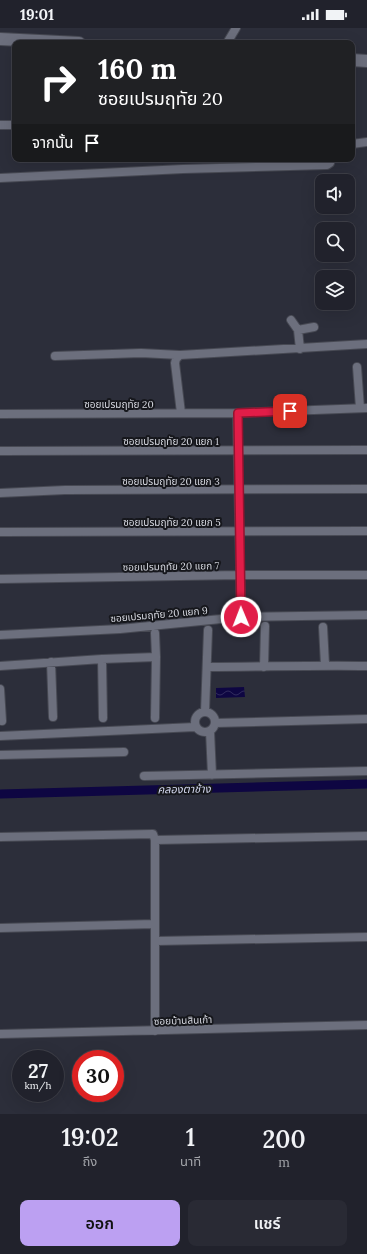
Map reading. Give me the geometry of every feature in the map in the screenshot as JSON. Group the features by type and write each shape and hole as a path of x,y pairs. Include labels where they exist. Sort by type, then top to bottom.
{"main road":[{"path":"0,32 19,40"},
{"path":"0,39 19,40"},
{"path":"0,44 12,41"},
{"path":"355,60 367,61"}],"street":[{"path":"229,40 236,28"},
{"path":"0,125 12,125"},
{"path":"355,144 367,142"},
{"path":"0,178 329,162"},
{"path":"290,320 298,330 300,349"},
{"path":"298,330 314,327"},
{"path":"55,356 141,353 180,355 367,344"},
{"path":"180,355 176,358 175,363 182,413"},
{"path":"357,367 364,408"},
{"name":"ซอยเปรมฤทัย 20","path":"0,414 238,413 364,408"},
{"path":"238,413 241,617"},
{"name":"ซอยเปรมฤทัย 20 แยก 1","path":"0,451 367,450"},
{"name":"ซอยเปรมฤทัย 20 แยก 3","path":"0,493 65,490 239,491 367,489"},
{"name":"ซอยเปรมฤทัย 20 แยก 5","path":"0,532 367,531"},
{"name":"ซอยเปรมฤทัย 20 แยก 7","path":"0,578 367,575"},
{"name":"ซอยเปรมฤทัย 20 แยก 9","path":"0,635 120,629 241,617 367,615"},
{"path":"264,667 265,626"},
{"path":"323,627 325,665"},
{"path":"205,712 208,630"},
{"path":"155,633 155,718"},
{"path":"0,666 156,657"},
{"path":"102,659 103,718"},
{"path":"51,662 53,717"},
{"path":"206,667 325,665 367,666"},
{"path":"0,689 2,721"},
{"path":"0,736 195,727 202,732 210,731 214,728 214,717 210,713 200,713 196,716 195,727"},
{"path":"215,722 367,719"},
{"path":"210,731 212,775"},
{"path":"0,755 124,752"},
{"path":"144,776 367,771"},
{"path":"0,837 153,834 155,840 155,1031"},
{"path":"155,840 367,836"},
{"path":"0,928 154,924"},
{"path":"156,941 367,938"},
{"name":"ซอยบ้านสินเก้า","path":"0,1034 367,1025"}],"water":[{"path":"244,687 245,697 216,698 216,688"}],"waterway":[{"name":"คลองตาช้าง","path":"0,794 367,784"}],"route":[{"path":"241,617 238,413 290,411"}]}
